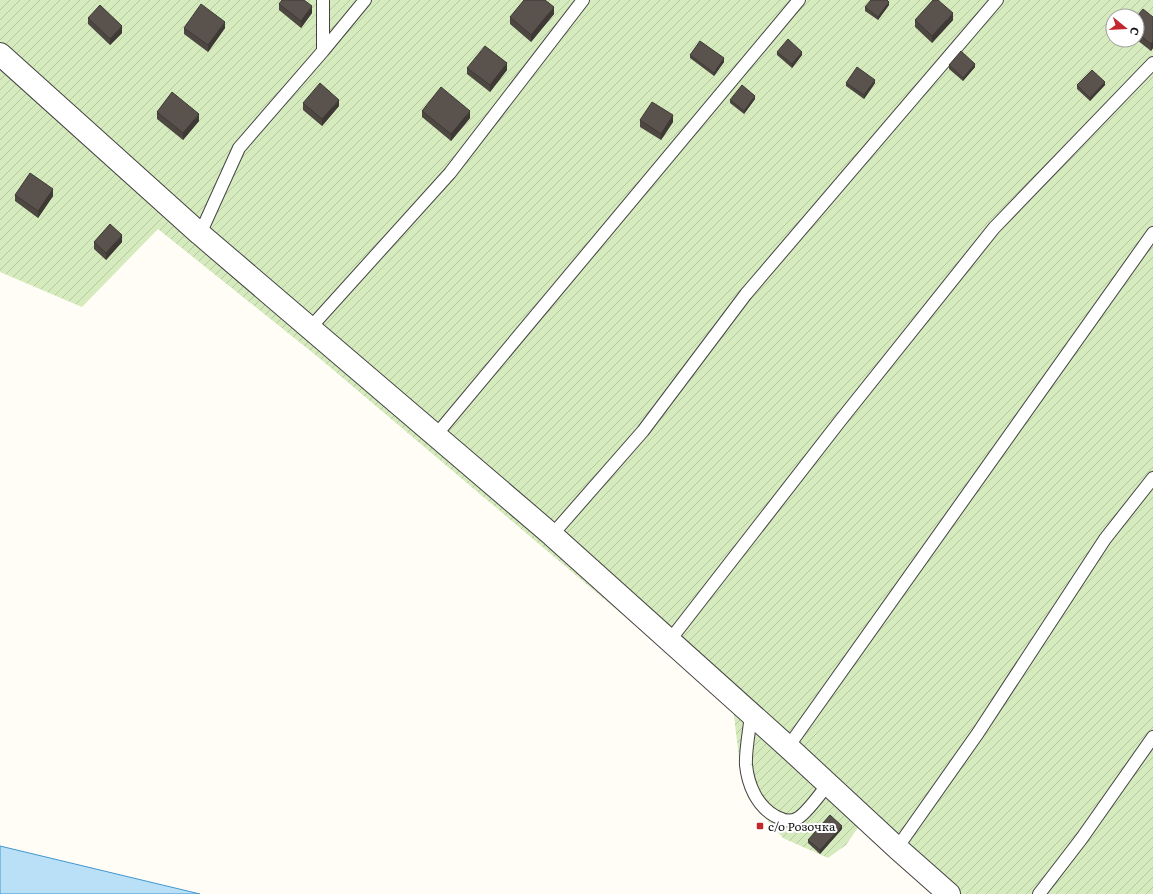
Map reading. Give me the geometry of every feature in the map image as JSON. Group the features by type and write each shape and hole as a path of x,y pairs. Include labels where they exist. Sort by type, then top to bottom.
{"street":[{"path":"0,54 200,234 311,327 552,535 751,713 897,848 950,894"}],"lane":[{"path":"323,0 323,51"},
{"path":"200,234 239,148 365,0"},
{"path":"311,327 450,173 583,0"},
{"path":"436,435 799,0"},
{"path":"552,535 643,431 746,294 997,0"},
{"path":"670,640 840,421 994,228 1153,63"},
{"path":"788,747 1153,234"},
{"path":"897,848 978,733 1105,539 1153,478"},
{"path":"751,713 746,764 749,781 754,794 760,804 768,812 783,820 792,821 799,817 828,784"},
{"path":"1039,894 1082,838 1153,738"}],"green space":[{"path":"0,0 1153,0 1153,894 935,894 859,826 846,845 828,858 783,838 748,798 740,766 733,708 318,357 158,229 82,307 0,272"}],"water":[{"path":"0,846 200,894 0,894"}],"building":[{"path":"282,0 304,0 312,6 301,21 279,4"},
{"path":"524,0 545,0 554,7 531,35 510,17"},
{"path":"871,0 887,0 889,2 878,17 865,7"},
{"path":"933,0 938,0 953,13 932,36 915,20"},
{"path":"201,4 225,22 208,45 184,28"},
{"path":"100,5 122,26 110,39 88,18"},
{"path":"1145,11 1153,17 1153,41 1151,44 1145,39"},
{"path":"788,39 802,52 792,64 777,52"},
{"path":"700,41 724,58 714,73 690,55"},
{"path":"485,46 507,63 490,85 467,68"},
{"path":"961,51 975,64 963,78 949,65"},
{"path":"857,67 875,80 864,95 846,83"},
{"path":"1092,70 1105,82 1090,98 1077,85"},
{"path":"320,83 339,100 322,119 303,103"},
{"path":"742,85 755,96 744,111 730,100"},
{"path":"441,87 470,111 451,134 422,111"},
{"path":"172,92 199,114 183,133 157,112"},
{"path":"652,102 673,115 661,134 640,120"},
{"path":"30,173 53,189 38,211 15,195"},
{"path":"110,224 122,235 106,253 94,242"},
{"path":"830,815 842,826 820,850 808,840"}],"place":[{"name":"с/о Розочка","path":"760,826"}]}
